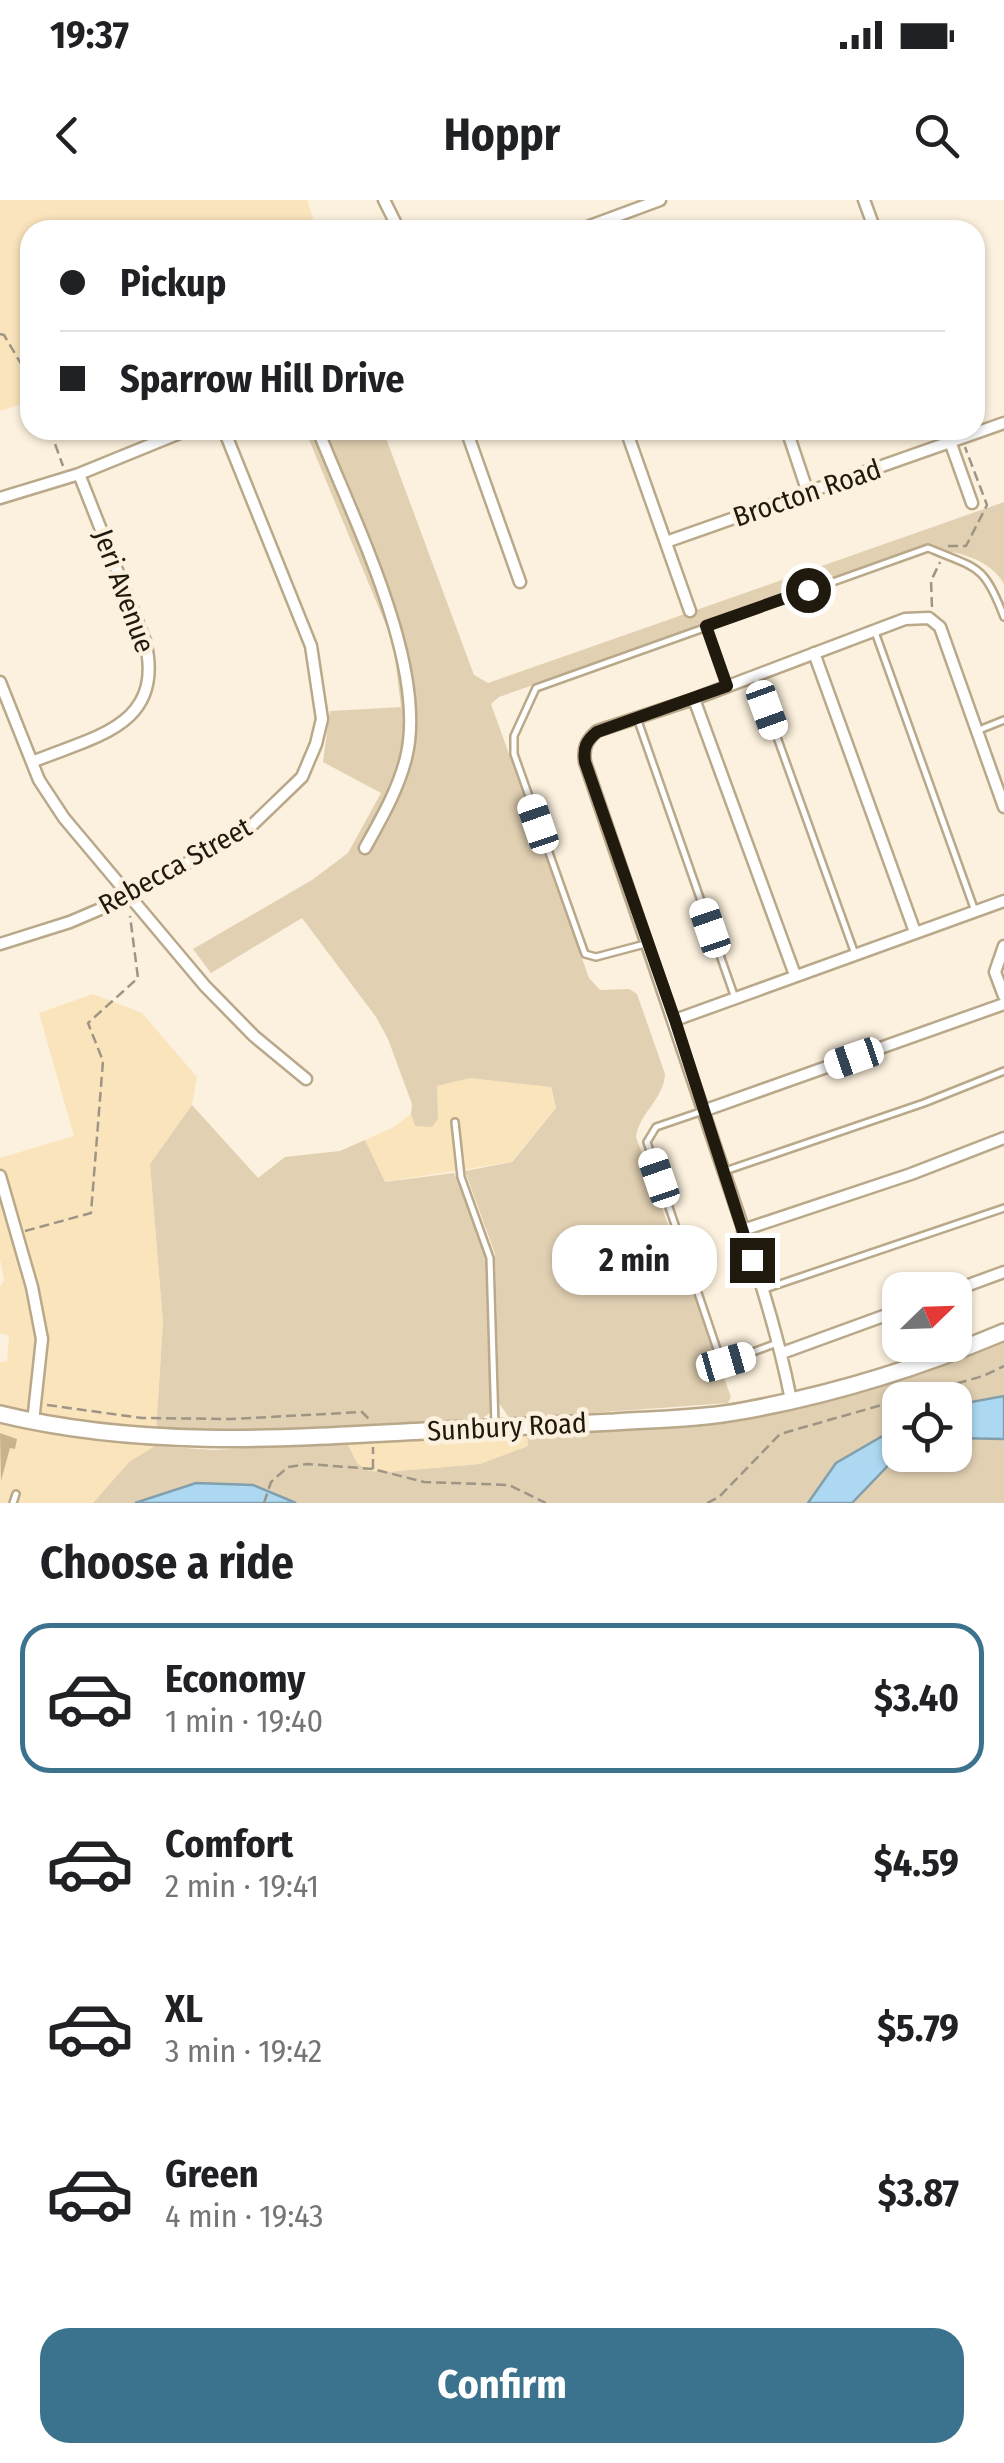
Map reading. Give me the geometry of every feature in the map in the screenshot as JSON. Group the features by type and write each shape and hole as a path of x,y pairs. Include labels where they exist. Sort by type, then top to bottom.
{"main road":[{"name":"Sunbury Road","path":"0,1414 33,1422 173,1440 686,1417 739,1412 791,1400 918,1364 1004,1332"}],"street":[{"path":"606,220 660,200"},
{"path":"0,498 73,476 162,440"},
{"name":"Rebecca Street","path":"0,944 70,922 245,832 302,777 322,719 311,646 228,440"},
{"path":"322,440 404,656 410,728 406,758 392,800 366,848"},
{"path":"470,440 520,582"},
{"path":"630,440 690,611"},
{"path":"790,440 808,492"},
{"path":"956,441 972,503"},
{"name":"Brocton Road","path":"666,542 956,441"},
{"name":"Jeri Avenue","path":"32,762 112,730 134,715 148,694 152,667 146,641 73,476"},
{"path":"791,1400 780,1348 743,1230 584,750 588,739 597,732 905,619 929,618 940,627 1004,808"},
{"path":"814,653 915,932"},
{"path":"0,682 32,762 64,818 205,986 254,1036 306,1078"},
{"path":"694,699 795,976"},
{"path":"675,1020 1004,901"},
{"path":"1004,946 995,972 1004,996"},
{"path":"703,1111 1004,1004"},
{"path":"743,1230 911,1174 1004,1138"},
{"path":"0,1176 32,1287 42,1338 33,1422"},
{"path":"972,1284 1004,1272"},
{"path":"780,1348 882,1316"}],"lane":[{"path":"648,943 596,958 586,954 514,754 514,736 536,688 928,548 981,571 991,581 1004,617"},
{"path":"706,626 727,686"},
{"path":"874,630 976,911"},
{"path":"755,676 854,954"},
{"path":"637,718 735,998"},
{"path":"977,732 1004,720"},
{"path":"724,1172 924,1103 1004,1070"},
{"path":"703,1111 656,1127 647,1142 719,1356 726,1362 780,1348"},
{"path":"455,1122 461,1177 490,1258 495,1428"},
{"path":"762,1290 1004,1208"},
{"path":"13,1503 16,1494"}],"path":[{"path":"0,334 20,362"},
{"path":"55,440 73,476"},
{"path":"929,618 931,582 948,546 966,546 987,505 956,441"},
{"path":"16,1234 91,1213 103,1061 88,1022 138,978 127,895"},
{"path":"706,1503 719,1497 780,1434 983,1376 1004,1366"},
{"path":"36,1403 142,1418 232,1419 362,1412 368,1416 373,1434 373,1469"},
{"path":"264,1503 272,1482 288,1467 307,1464 373,1469 424,1482 510,1484 546,1503"}],"shaded area":[{"path":"0,200 307,200 314,220 20,220 20,404 0,411"},
{"path":"309,440 387,440 474,675 488,683 1004,502 1004,584 989,567 967,556 920,550 499,697 491,704 589,978 600,990 629,989 637,994 665,1074 636,1137 731,1397 728,1403 510,1419 499,1403 495,1254 465,1171 512,1162 556,1108 551,1087 470,1078 437,1086 438,1119 432,1127 415,1126 412,1104 388,1039 302,918 211,973 193,949 312,880 348,853 381,793 323,762 330,711 401,707 393,642"},
{"path":"93,994 142,1013 197,1077 192,1105 150,1164 163,1322 155,1446 129,1462 93,1503 0,1503 0,1362 7,1361 9,1336 0,1333 0,1287 4,1280 0,1259 0,1158 74,1136 39,1013"},
{"path":"470,1078 550,1086 556,1108 511,1162 384,1182 365,1140 411,1114 415,1126 438,1112 436,1086"},
{"path":"192,1105 258,1178 285,1157 340,1151 365,1140 385,1182 454,1173 481,1232 487,1255 490,1413 481,1419 234,1433 156,1432 163,1322 150,1164"},
{"path":"1004,1340 1004,1396 972,1402 972,1382 882,1382 882,1436 836,1463 808,1503 296,1503 253,1485 196,1483 135,1503 93,1503 129,1462 155,1446 214,1450 346,1441 357,1463 369,1471 480,1464 528,1446 527,1431 711,1424 786,1409 941,1362 972,1362 972,1351"},
{"path":"527,1419 528,1446 480,1464 369,1471 357,1463 344,1427"},
{"path":"972,1438 1004,1439 1004,1503 852,1503 882,1471 972,1472"}],"water":[{"path":"1004,1396 1004,1439 972,1438 972,1402"},
{"path":"882,1436 882,1472 852,1503 808,1503 836,1463"},
{"path":"196,1483 253,1485 296,1503 135,1503"}],"building":[{"path":"0,1433 17,1439 15,1449 10,1448 1,1481"}],"route":[{"path":"752,1260 584,750 588,739 597,732 727,686 706,626 808,590"}]}
